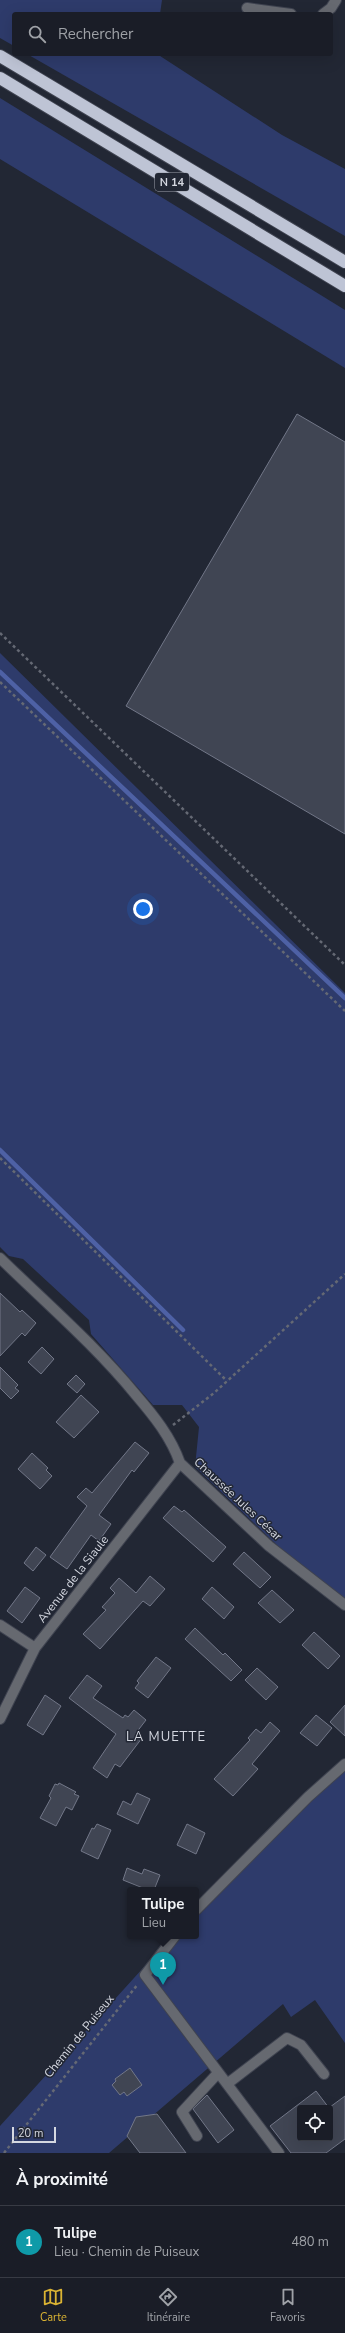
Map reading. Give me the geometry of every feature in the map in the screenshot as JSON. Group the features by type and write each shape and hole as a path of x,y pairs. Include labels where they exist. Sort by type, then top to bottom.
{"highway":[{"name":"N 14","path":"0,56 345,262"},
{"name":"N 14","path":"0,78 345,286"}],"street":[{"path":"326,12 331,8 336,0"},
{"path":"247,8 276,12"},
{"name":"Chaussée Jules César","path":"0,1259 112,1367 165,1432 175,1448 180,1463 269,1546 345,1605"},
{"name":"Avenue de la Siaule","path":"0,1719 3,1705 35,1648 180,1463"},
{"path":"0,1625 35,1648"},
{"path":"199,1907 308,1796 345,1764"},
{"path":"173,1939 145,1975 279,2153"},
{"path":"227,2084 288,2038 301,2045 324,2074"},
{"path":"197,2136 182,2112 218,2073"}],"path":[{"path":"0,634 345,965"},
{"path":"0,682 345,1011"},
{"path":"0,1158 227,1381"},
{"path":"165,1432 227,1381 345,1274"},
{"name":"Chemin de Puiseux","path":"4,2153 145,1975"}],"shaded area":[{"path":"0,0 162,0 160,12 12,12 12,45 0,38"},
{"path":"30,56 160,56 282,135 345,169 345,236"},
{"path":"0,98 345,310 345,368 0,159"},
{"path":"0,653 345,993 345,1599 278,1546 195,1467 199,1427 182,1405 153,1405 91,1334 89,1320 23,1259 9,1256 0,1247"},
{"path":"345,1759 345,2043 315,2000 291,2017 283,2004 109,2153 0,2153 0,2126 169,1939 199,1939 199,1907"}],"building":[{"path":"297,414 345,442 345,834 126,706"},
{"path":"0,1293 20,1312 22,1310 36,1323 25,1336 22,1333 0,1356"},
{"path":"42,1347 54,1359 41,1374 28,1362"},
{"path":"0,1367 18,1385 15,1388 19,1391 11,1399 0,1388"},
{"path":"76,1375 85,1384 77,1393 67,1384"},
{"path":"81,1395 99,1412 74,1438 56,1422"},
{"path":"135,1442 149,1453 134,1472 132,1470 99,1515 111,1524 99,1541 91,1535 67,1569 50,1557 87,1506 77,1497 86,1488 92,1493"},
{"path":"32,1453 48,1468 46,1470 52,1476 40,1489 18,1469"},
{"path":"174,1506 182,1512 184,1510 226,1547 213,1562 163,1518"},
{"path":"36,1547 46,1555 33,1571 24,1563"},
{"path":"244,1552 271,1577 260,1588 233,1564"},
{"path":"150,1576 165,1589 150,1606 143,1601 100,1649 83,1634 106,1610 102,1607 115,1593 110,1588 119,1578 136,1593"},
{"path":"25,1587 40,1598 22,1623 7,1611"},
{"path":"212,1587 234,1607 224,1619 202,1599"},
{"path":"272,1590 294,1610 280,1623 258,1603"},
{"path":"195,1628 223,1655 225,1653 242,1670 231,1681 185,1639"},
{"path":"314,1632 340,1656 328,1669 302,1645"},
{"path":"156,1657 171,1668 148,1698 135,1688 139,1683 137,1681"},
{"path":"257,1668 278,1687 266,1700 245,1680"},
{"path":"87,1675 102,1686 93,1698 123,1718 125,1715 128,1717 134,1710 146,1720 136,1733 142,1738 120,1767 115,1764 107,1778 93,1768 116,1734 69,1698"},
{"path":"45,1695 61,1706 43,1735 27,1725"},
{"path":"345,1705 345,1736 330,1722"},
{"path":"316,1715 332,1728 317,1746 300,1733"},
{"path":"270,1722 280,1731 252,1764 258,1769 233,1796 214,1779 250,1740 248,1738 256,1729 261,1733"},
{"path":"59,1783 76,1792 74,1794 79,1796 72,1810 66,1807 56,1826 40,1818 51,1798 49,1796 55,1784 58,1785"},
{"path":"137,1793 150,1799 138,1824 117,1814 123,1801 131,1805"},
{"path":"97,1824 111,1830 98,1859 81,1851 92,1828 94,1829"},
{"path":"187,1824 205,1833 196,1854 177,1845"},
{"path":"127,1868 142,1874 144,1869 160,1875 155,1887 140,1887 123,1880"},
{"path":"130,2068 142,2085 127,2096 124,2092 120,2095 112,2085 116,2081 115,2079"},
{"path":"316,2091 327,2105 298,2105"},
{"path":"207,2095 234,2130 218,2143 193,2109"},
{"path":"345,2096 345,2139 326,2153 291,2153 270,2126 297,2105 297,2141 333,2141 333,2105"},
{"path":"157,2114 186,2153 140,2153 127,2136 136,2117"}],"waterway":[{"path":"0,672 345,998"},
{"path":"0,1150 183,1330"}],"place":[{"name":"Tulipe","path":"163,1985"}],"district":[{"name":"LA MUETTE","path":"166,1737"}]}
